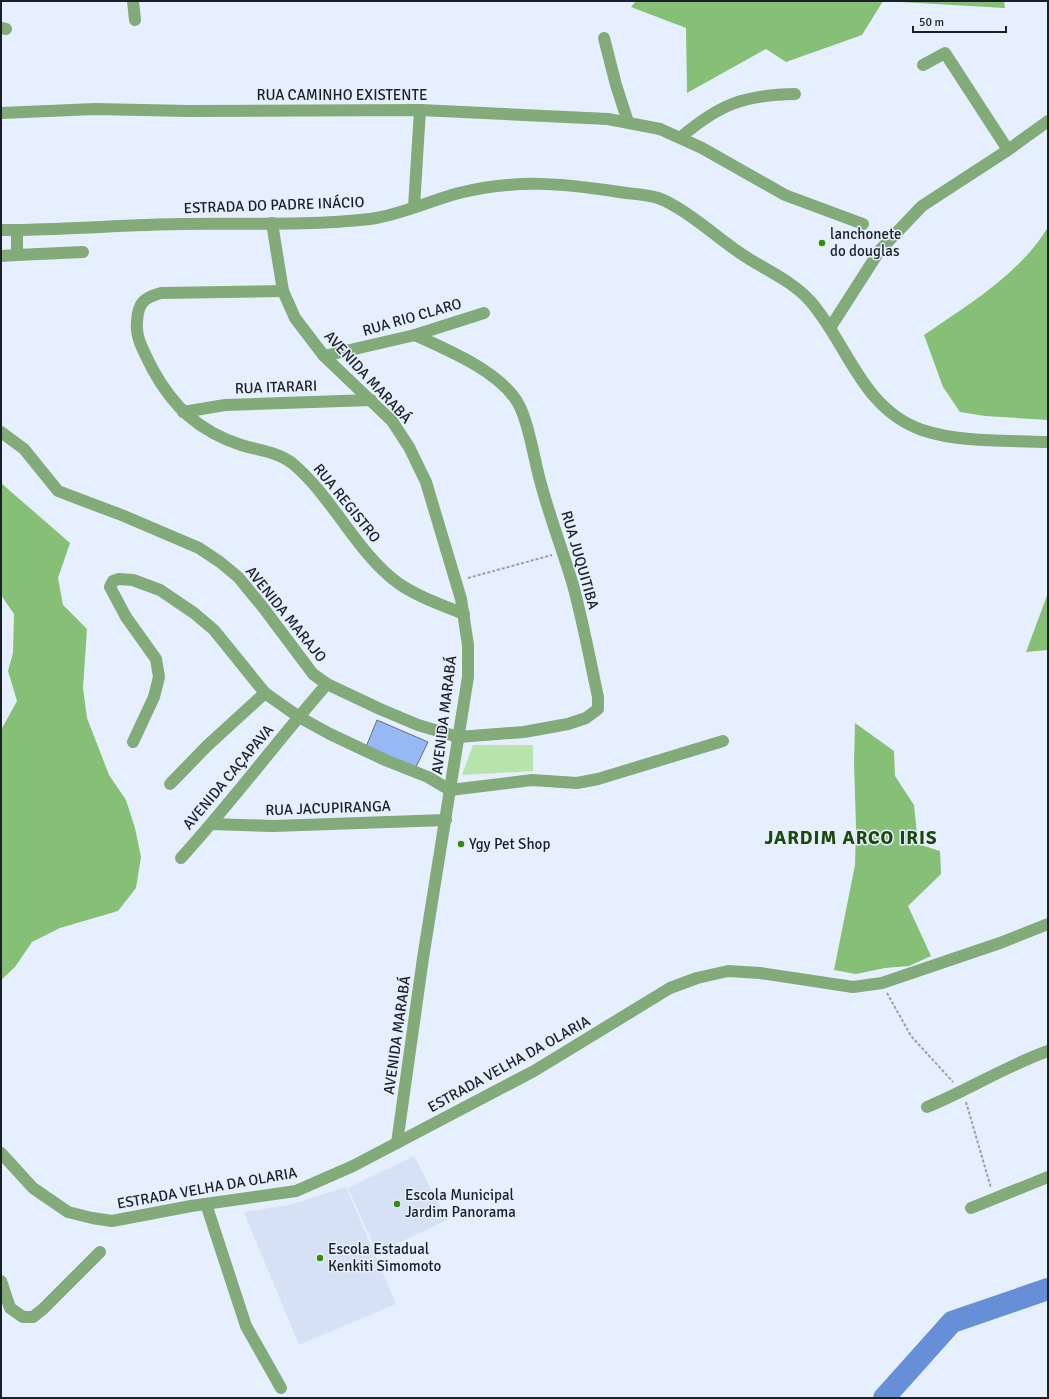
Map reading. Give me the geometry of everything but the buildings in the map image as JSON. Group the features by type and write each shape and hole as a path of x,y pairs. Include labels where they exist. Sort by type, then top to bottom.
{"street":[{"path":"133,1 135,20"},
{"path":"604,38 616,85 628,122"},
{"path":"923,65 945,53 1008,150"},
{"path":"681,138 708,116 745,98 766,94 795,94"},
{"name":"RUA CAMINHO EXISTENTE","path":"1,113 94,109 190,111 420,110 600,119 628,122 660,129 681,138 785,196 863,224"},
{"path":"414,207 420,110"},
{"path":"830,328 880,250 897,230 922,206 1008,150 1048,121"},
{"name":"ESTRADA DO PADRE INÁCIO","path":"1,230 113,226 330,222 374,218 489,186 529,183 578,186 659,198 685,214 741,254 791,285 810,301 830,328 864,384 881,405 902,420 921,429 953,437 1048,442"},
{"name":"AVENIDA MARABÁ","path":"272,223 283,290 295,318 324,356 371,400 396,428 409,447 426,482 464,614 468,645 468,677 423,958 397,1143"},
{"path":"17,230 17,255"},
{"path":"1,256 83,252"},
{"name":"RUA REGISTRO","path":"283,290 160,293 146,297 138,310 136,328 142,349 164,389 183,412 211,432 290,462 308,477 340,520 383,570 398,583 424,598 464,614"},
{"name":"RUA RIO CLARO","path":"324,356 415,335 484,313"},
{"name":"RUA JUQUITIBA","path":"415,335 478,367 504,385 516,398 524,417 540,484 561,552 573,584 598,697 598,709 586,718 568,724 524,732 458,737"},
{"name":"RUA ITARARI","path":"183,412 225,405 371,400"},
{"name":"AVENIDA MARAJO","path":"1,432 24,449 58,491 124,516 199,548 220,562 238,577 262,606 313,674 327,684 418,725 458,737"},
{"path":"133,742 154,697 159,678 156,659 126,617 110,587 114,581 119,579 134,580 160,590 194,612 214,630 265,693 299,716 330,734 385,760 428,777 450,790 532,780 577,783 598,779 723,741"},
{"name":"AVENIDA CAÇAPAVA","path":"181,858 212,824 299,716 327,684"},
{"path":"170,784 207,746 265,693"},
{"name":"RUA JACUPIRANGA","path":"212,824 273,826 446,820"},
{"name":"ESTRADA VELHA DA OLARIA","path":"1,1153 33,1188 68,1212 112,1221 206,1204 296,1191 353,1166 534,1071 670,988 697,978 728,972 760,973 853,987 882,983 1048,924"},
{"path":"927,1107 963,1092 1022,1060 1048,1051"},
{"path":"971,1208 1048,1177"},
{"path":"206,1204 246,1326 281,1388"},
{"path":"1,1281 10,1308 23,1317 33,1316 43,1309 100,1252"}],"path":[{"path":"455,582 561,552"},
{"path":"882,983 911,1036 963,1092 994,1198"}],"shaded area":[{"name":"Escola Municipal Jardim Panorama","path":"414,1156 447,1220 377,1253 348,1188"},
{"name":"Escola Estadual Kenkiti Simomoto","path":"346,1187 396,1304 299,1345 244,1212 289,1205"}],"green space":[{"path":"636,1 883,1 862,35 786,62 766,49 687,93 686,28 631,7"},
{"path":"883,1 1004,1 1005,8"},
{"path":"1048,227 1048,420 985,416 960,412 943,387 924,335 975,300 1009,273 1037,244"},
{"path":"1,483 70,543 58,578 63,605 87,629 83,688 87,718 109,775 126,800 135,828 141,857 136,888 118,911 60,928 32,942 15,967 1,980 1,730 17,701 8,671 13,653 14,614 1,595"},
{"path":"1048,593 1048,650 1026,652"},
{"path":"855,723 894,751 895,776 914,805 918,844 940,851 941,874 908,906 931,956 909,966 885,968 856,974 834,970 855,865"},
{"path":"473,745 533,745 533,771 462,775"}],"waterway":[{"path":"884,1398 952,1322 1048,1289"}],"place":[{"name":"lanchonete do douglas","path":"822,243"},
{"name":"Ygy Pet Shop","path":"461,844"},
{"name":"Escola Municipal Jardim Panorama","path":"397,1204"},
{"name":"Escola Estadual Kenkiti Simomoto","path":"320,1258"}],"district":[{"name":"JARDIM ARCO IRIS","path":"851,838"}]}
